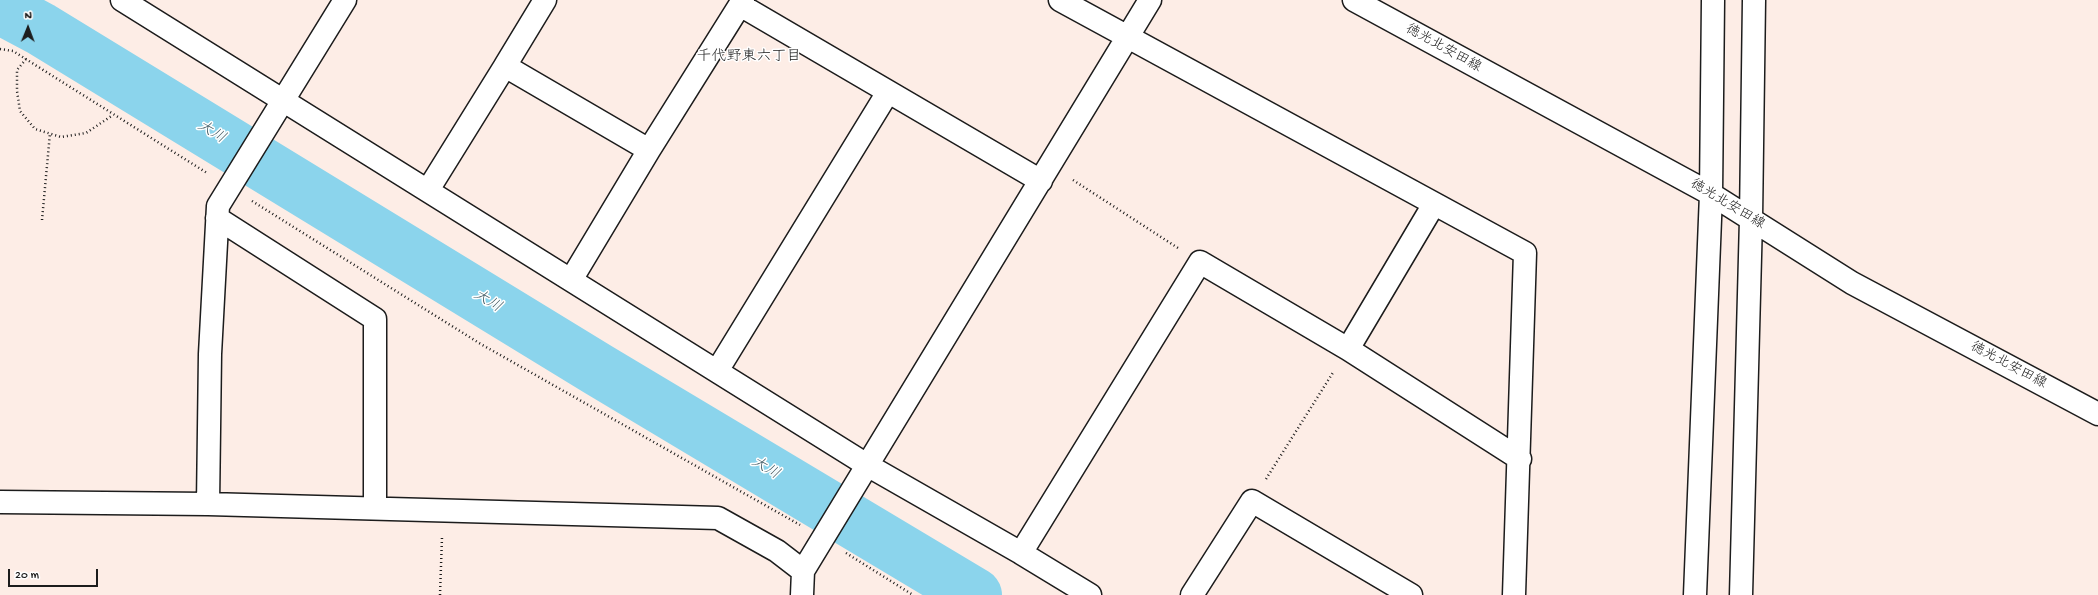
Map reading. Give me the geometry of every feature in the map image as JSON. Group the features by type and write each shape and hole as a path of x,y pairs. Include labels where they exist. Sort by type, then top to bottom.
{"street":[{"path":"208,504 210,354 218,206 280,108 345,0"},
{"path":"428,190 545,0"},
{"path":"1060,0 1127,38 1525,253 1520,459 1514,595"},
{"path":"802,595 803,571 1150,0"},
{"name":"徳光北安田線","path":"1354,0 1711,194 1852,283 2098,414"},
{"path":"1695,595 1711,194 1713,0"},
{"path":"1741,595 1751,219 1754,0"},
{"path":"572,280 649,150 742,2 888,92 1046,173"},
{"path":"135,3 280,108 428,190 867,465 1021,553 1090,595"},
{"path":"505,66 649,150"},
{"path":"717,371 888,92"},
{"path":"1348,349 1434,204"},
{"path":"218,218 375,319 375,508"},
{"path":"1021,553 1200,262 1348,349 1520,459"},
{"path":"1192,595 1252,501 1411,595"},
{"path":"0,502 208,504 718,518 777,551 803,571"}],"path":[{"path":"0,49 13,51 113,115 233,182 479,343 823,538 913,595"},
{"path":"26,60 17,70 17,91 20,111 35,129 61,137 86,133 113,115"},
{"path":"42,220 50,134"},
{"path":"1046,173 1200,262"},
{"path":"1252,501 1348,349"},
{"path":"440,595 443,511"}],"waterway":[{"name":"大川","path":"0,7 41,29 599,370 975,595"}],"district":[{"name":"千代野東六丁目","path":"749,58"}]}
